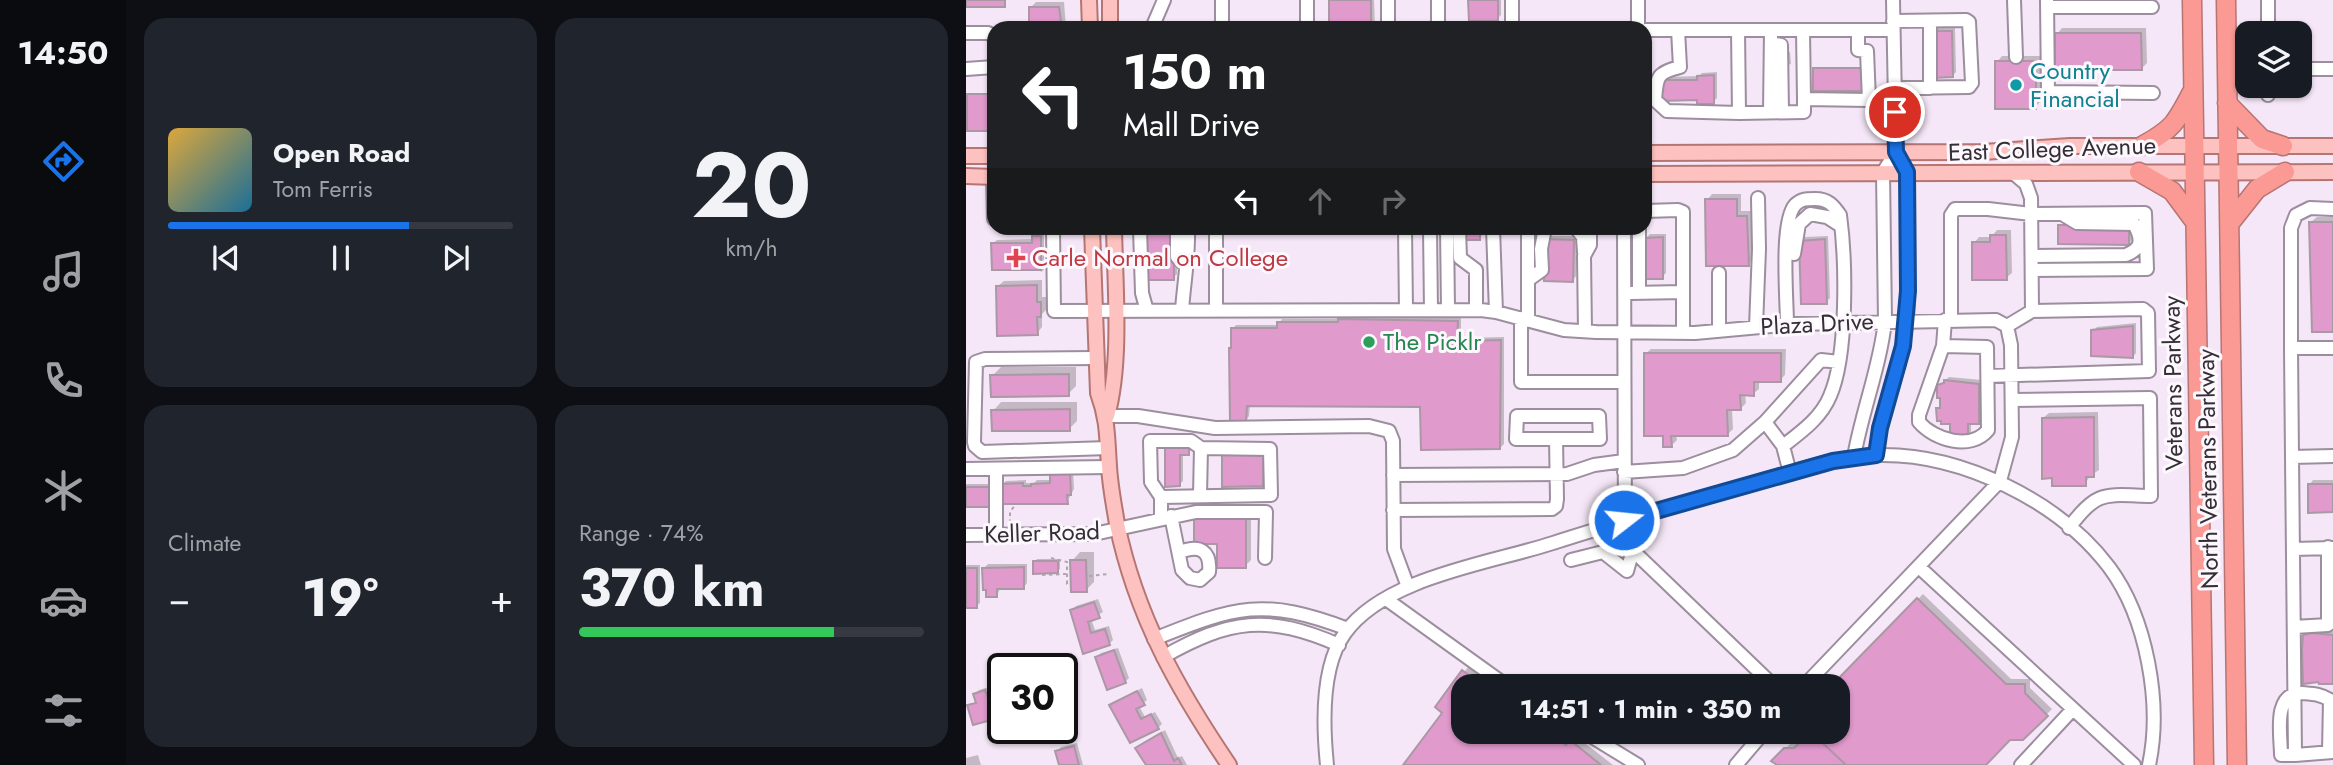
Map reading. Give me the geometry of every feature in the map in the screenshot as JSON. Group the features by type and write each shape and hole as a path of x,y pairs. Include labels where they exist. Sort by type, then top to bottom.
{"highway":[{"name":"Veterans Parkway","path":"2192,0 2204,765"},
{"path":"2225,0 2229,173"},
{"path":"2142,145 2164,134 2176,122 2193,89"},
{"path":"2227,103 2262,139 2283,146"},
{"path":"2139,172 2172,191 2195,222"},
{"path":"2230,223 2257,189 2285,172"},
{"name":"North Veterans Parkway","path":"2229,173 2237,765"}],"main road":[{"path":"1089,0 1090,21"},
{"path":"1110,0 1110,21"},
{"name":"East College Avenue","path":"1652,153 1983,152 2070,146 2142,145 2333,146"},
{"path":"966,156 987,156"},
{"name":"East College Avenue","path":"1652,174 2333,172"},
{"path":"966,176 987,177"},
{"path":"1092,235 1095,358 1098,393 1107,416"},
{"path":"1114,235 1113,393 1107,416 1109,467 1118,528 1136,595 1154,639 1180,691 1229,765"}],"street":[{"path":"1155,21 1164,0"},
{"path":"1222,0 1222,21"},
{"path":"1307,0 1307,21"},
{"path":"1388,0 1388,21"},
{"path":"1438,0 1438,21"},
{"path":"1512,0 1513,21"},
{"path":"1638,0 1638,21"},
{"path":"1876,455 1880,428 1899,363 1907,321 1907,172 1896,152 1893,0"},
{"path":"2014,0 2015,57"},
{"path":"2268,0 2268,21"},
{"path":"2152,8 2047,4 2049,92 2153,93"},
{"path":"1930,21 1930,88"},
{"path":"1652,30 1738,30 1771,36 1803,30 1858,30 1930,21 1969,22 1972,83 1969,87 1895,89"},
{"path":"1678,30 1680,67 1664,71 1657,80 1655,100 1667,111 1739,113 1804,112 1803,30"},
{"path":"1738,30 1739,113"},
{"path":"1804,99 1869,100 1867,51 1858,50 1858,30"},
{"path":"966,33 987,33"},
{"path":"1771,36 1776,112"},
{"path":"966,69 987,67"},
{"path":"2312,69 2333,69"},
{"path":"1854,457 1864,408 1883,344 1883,172 1896,152"},
{"path":"2013,173 2026,184 2031,198 2032,311"},
{"path":"1756,327 1758,198"},
{"path":"1783,446 1812,423 1830,397 1842,352 1840,215 1833,205 1823,199 1804,199 1796,204 1790,213 1786,229 1787,324"},
{"path":"1797,232 1796,216 1804,207 1822,203 1837,210"},
{"path":"2294,693 2291,229 2296,215 2310,208 2333,209"},
{"path":"1943,346 1987,347 1988,430 1983,436 1970,440 1947,440 1928,433 1919,422 1919,415 1943,346 1948,320 1951,215 1955,209 1988,209 2031,214 2145,213 2147,269 2032,263"},
{"path":"1652,211 1683,212 1683,332"},
{"path":"1787,298 1796,292 1793,246 1799,224 1810,214 1827,217 1841,226"},
{"path":"2032,263 2126,255 2136,251 2140,244 2134,223 2077,223 2062,214"},
{"path":"1652,218 1667,216 1683,226"},
{"name":"Plaza Drive","path":"1053,235 1054,311 1476,310 1496,312 1564,330 1624,332 1719,331 1787,324 1948,320 1996,320 2007,327"},
{"path":"1140,235 1142,293 1147,311"},
{"path":"1177,235 1177,257 1185,265"},
{"path":"1182,235 1185,265 1182,310"},
{"path":"1185,265 1189,256 1190,235"},
{"path":"1216,235 1216,310"},
{"path":"1405,235 1406,310"},
{"path":"1430,235 1431,310"},
{"path":"1447,235 1448,309"},
{"path":"1459,235 1460,258 1476,270 1476,310"},
{"path":"1493,235 1496,312"},
{"path":"1528,235 1528,280 1521,382 1624,382"},
{"path":"1528,280 1542,270 1544,235"},
{"path":"1581,235 1585,331"},
{"path":"1584,256 1590,244 1590,235"},
{"path":"1624,235 1625,543 1761,674"},
{"path":"1639,235 1639,293"},
{"path":"1430,258 1448,258"},
{"path":"1719,273 1719,331"},
{"path":"1624,293 1683,292"},
{"path":"1816,674 2000,481 2011,446 2012,400 2011,374 2010,336 2007,327 2032,311 2143,309 2148,313 2148,371 2011,374 1989,376"},
{"path":"2291,348 2333,348"},
{"path":"1095,358 985,359 976,362 974,442 982,452 1108,448"},
{"path":"1393,475 1567,474 1594,464 1683,468 1733,450 1765,422 1821,360 1839,362"},
{"path":"2012,400 2150,398 2151,496 2103,495 2083,508 2069,528"},
{"path":"1107,416 1138,416 1215,428 1378,427 1389,431 1395,556 1408,587"},
{"path":"1517,416 1599,416 1600,439 1556,439 1517,439 1517,416"},
{"path":"1765,422 1783,446 1790,473"},
{"path":"1393,510 1552,509 1558,499 1556,439"},
{"path":"1161,497 1271,495 1270,449 1201,449 1191,441 1150,441 1151,482 1161,497 1166,518 1180,552"},
{"path":"1200,495 1201,449"},
{"path":"1327,765 1324,701 1339,645 1348,629 1386,599 1440,574 1790,473 1854,457 1876,455 1923,458 1962,467 2000,481 2046,510 2084,539 2110,568 2123,588 2142,636 2152,686 2154,728 2149,765"},
{"path":"2292,457 2333,456"},
{"path":"966,469 1109,467"},
{"path":"996,469 996,535"},
{"name":"Keller Road","path":"966,535 1094,534 1196,512 1266,512 1265,558"},
{"path":"1580,534 1572,560 1603,552 1626,571 1633,550"},
{"path":"2293,549 2330,547 2328,625 2294,627"},
{"path":"1919,567 2134,765"},
{"path":"1386,599 1490,674"},
{"path":"1154,639 1214,615 1254,609 1289,610 1348,629"},
{"path":"1163,657 1213,632 1254,624 1287,626 1339,645"},
{"path":"2294,693 2320,694 2330,699 2331,752 2281,755 2281,710 2284,701 2294,693"},
{"path":"2021,765 2073,709"},
{"path":"1603,744 1637,765"},
{"path":"1736,765 1754,744"}],"path":[{"path":"1010,523 1010,512 1016,505"},
{"path":"1051,558 1067,562 1069,584"},
{"path":"1042,575 1067,574"},
{"path":"1089,576 1108,574"}],"building":[{"path":"966,0 1005,0 1005,7 966,7"},
{"path":"1329,0 1371,0 1371,21 1329,21"},
{"path":"1468,0 1498,0 1498,21 1469,21"},
{"path":"1029,7 1059,7 1061,21 1029,21"},
{"path":"1933,31 1952,31 1953,77 1933,78"},
{"path":"2055,33 2141,33 2142,70 2055,70"},
{"name":"Country Financial","path":"1995,61 2036,61 2036,109 1995,109"},
{"path":"1813,68 1863,68 1863,91 1813,91"},
{"path":"1714,75 1714,104 1697,104 1697,100 1661,101 1661,80 1697,80 1697,76"},
{"path":"967,94 987,94 987,131 967,131"},
{"path":"1705,199 1737,199 1737,216 1747,216 1749,266 1706,266"},
{"path":"2309,222 2333,222 2333,332 2312,332"},
{"path":"2058,225 2129,225 2129,245 2058,244"},
{"path":"1146,235 1174,235 1174,280 1147,280"},
{"path":"1463,235 1480,235 1480,240 1463,240"},
{"path":"1990,235 2006,235 2007,280 1972,280 1972,242 1990,242"},
{"name":"Carle Normal on College","path":"1032,236 1041,236 1041,270 992,270 991,243 1032,243"},
{"path":"1663,237 1663,279 1644,279 1644,238"},
{"path":"1545,239 1574,240 1573,282 1544,281"},
{"path":"1825,239 1827,304 1801,304 1799,241"},
{"path":"1037,285 1037,302 1041,302 1041,317 1037,317 1038,335 997,336 996,286"},
{"path":"1338,319 1458,321 1457,341 1501,340 1500,449 1421,450 1420,407 1247,406 1246,422 1230,422 1231,328 1277,328 1277,322 1338,322"},
{"path":"2133,326 2133,358 2091,356 2091,330"},
{"path":"1644,353 1781,353 1781,382 1754,382 1754,396 1740,395 1741,410 1727,410 1728,436 1671,436 1672,447 1663,447 1663,436 1644,436"},
{"path":"1069,374 1069,396 991,397 990,375"},
{"path":"1944,380 1979,384 1979,424 1968,424 1968,437 1950,437 1950,424 1937,421 1936,408 1940,408 1940,398 1937,398 1937,385 1944,383"},
{"path":"1070,409 1070,431 992,431 991,410"},
{"path":"2094,417 2094,477 2086,477 2086,486 2052,486 2052,478 2042,479 2042,418"},
{"path":"1165,445 1189,445 1189,455 1180,455 1180,486 1165,487"},
{"path":"1222,454 1264,454 1263,486 1222,487"},
{"path":"1050,473 1070,473 1071,495 1067,495 1068,504 1001,504 1000,484 1023,483 1023,486 1031,486 1050,483"},
{"path":"2308,484 2333,484 2333,512 2308,513"},
{"path":"966,487 991,487 991,507 966,507"},
{"path":"1194,516 1246,516 1246,568 1217,568 1217,544 1194,544"},
{"path":"1070,560 1086,560 1087,592 1071,592"},
{"path":"1033,561 1058,561 1058,573 1033,574"},
{"path":"1024,567 1024,589 997,589 997,597 986,597 982,568"},
{"path":"966,568 977,568 977,608 966,608"},
{"path":"1917,598 2006,684 2025,684 2025,693 2048,716 2023,740 2010,740 1986,765 1846,765 1824,744 1850,744 1850,674 1843,674"},
{"path":"1094,602 1100,618 1088,622 1091,633 1105,629 1110,645 1083,654 1070,610"},
{"path":"2303,635 2333,635 2333,684 2303,684"},
{"path":"1114,650 1126,683 1107,690 1095,657"},
{"path":"1451,685 1451,744 1575,744 1601,765 1403,765 1442,713 1435,707"},
{"path":"985,690 987,721 973,725 967,705 976,703 973,694"},
{"path":"1137,691 1145,705 1136,709 1141,719 1151,714 1159,729 1130,743 1109,705"},
{"path":"1161,733 1174,761 1178,758 1182,765 1146,765 1135,748"},
{"path":"1798,744 1824,744 1846,765 1777,765 1771,761 1784,748 1794,748"},
{"path":"1074,746 1079,765 1059,765 1055,751"}],"place":[{"name":"Country Financial","path":"2016,85"},
{"name":"Carle Normal on College","path":"1016,258"},
{"name":"The Picklr","path":"1369,342"}],"route":[{"path":"1624,520 1833,461 1876,455 1880,428 1899,363 1907,321 1907,172 1896,152 1895,112"}]}
